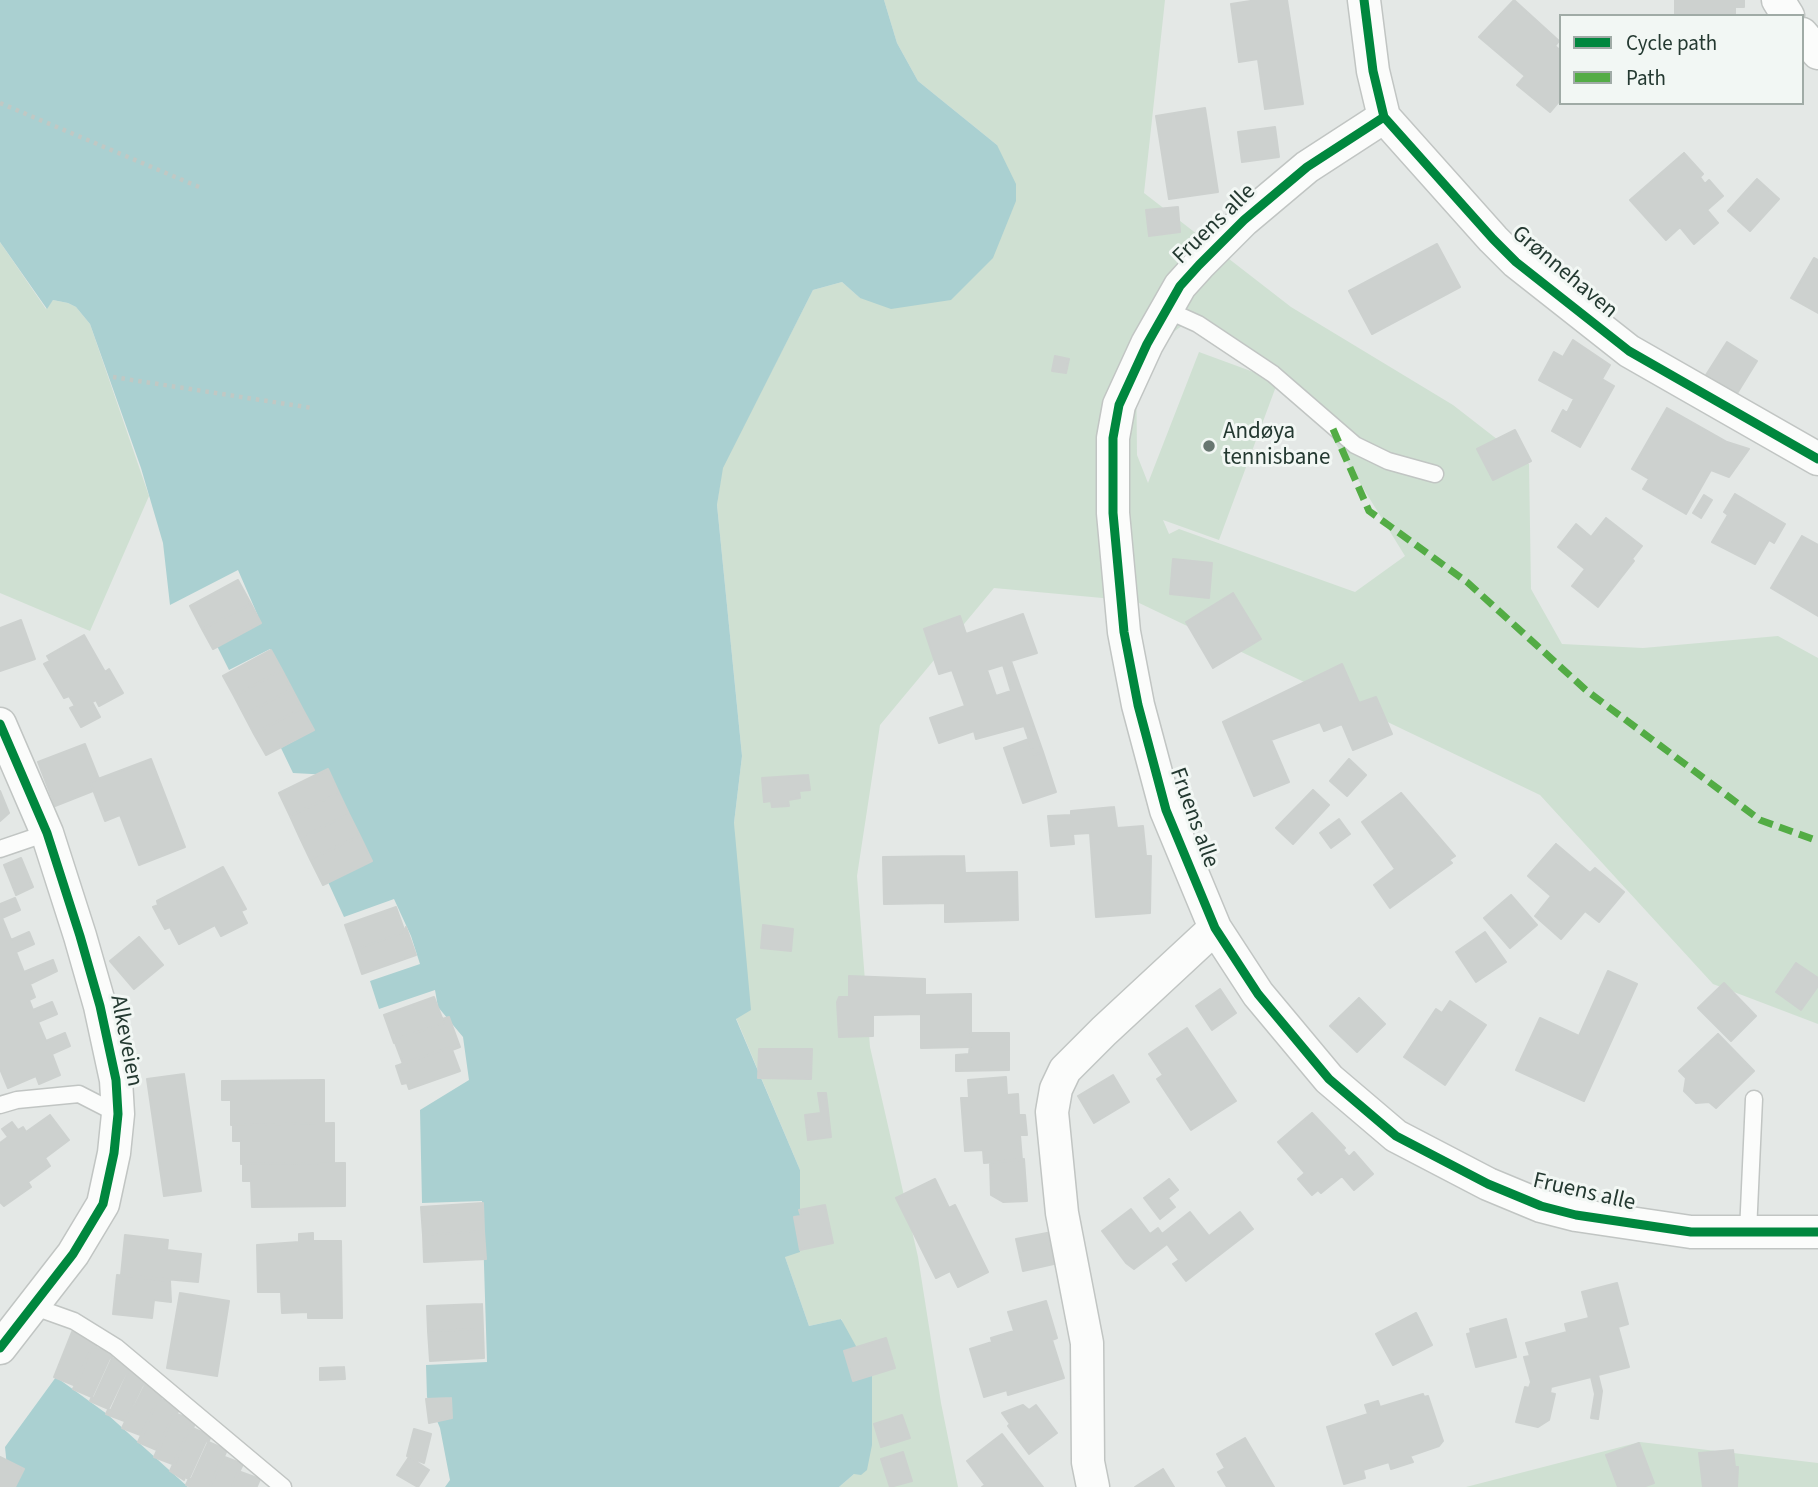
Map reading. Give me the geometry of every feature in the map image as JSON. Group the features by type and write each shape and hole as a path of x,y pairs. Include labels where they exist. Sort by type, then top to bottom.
{"street":[{"name":"Grønnehaven","path":"1364,0 1373,71 1384,117 1516,261 1629,351 1818,458"},
{"path":"1804,36 1818,53"},
{"name":"Fruens alle","path":"1384,117 1307,167 1244,220 1180,286 1147,344 1119,405 1113,438 1115,551 1124,632 1166,810 1215,928 1258,994 1329,1079 1396,1136 1455,1169 1541,1206 1613,1223 1691,1232 1818,1232"},
{"name":"Alkeveien","path":"0,724 47,833 100,1006 116,1080 118,1114 114,1153 103,1204 73,1254 0,1348"},
{"path":"1093,1487 1088,1462 1087,1343 1062,1213 1052,1112 1056,1089 1065,1070 1215,928"}],"lane":[{"path":"1167,310 1198,324 1273,374 1355,445 1388,461 1435,474"},
{"path":"0,849 47,833"},
{"name":"Alkeveien","path":"0,1105 17,1100 79,1094 118,1114"},
{"path":"1748,1232 1754,1099"},
{"path":"32,1306 74,1321 117,1347 283,1487"}],"path":[{"path":"0,103 199,187"},
{"path":"113,377 312,408"}],"green space":[{"path":"884,0 1165,0 1144,193 1291,307 1453,405 1529,464 1531,589 1562,644 1643,648 1778,636 1818,658 1818,1024 1713,984 1540,795 1135,601 994,588 880,725 857,876 870,1047 918,1257 941,1403 958,1487 839,1487 854,1474 842,1319 809,1326 785,1257 800,1170 736,1018 734,823 742,756 717,505 722,468 813,290 842,282 860,298 997,145 918,81 897,43","holes":["1191,319 1307,397 1405,556 1355,592 1179,529 1169,534 1163,520 1219,540 1278,381 1199,352 1148,483 1137,455 1136,360"]},
{"path":"0,242 46,309 53,300 68,303 76,307 90,324 149,496 90,631 0,593"},
{"path":"1640,1442 1818,1463 1818,1487 1466,1487"}],"water":[{"path":"0,0 884,0 897,43 918,81 997,145 1016,184 1016,201 993,258 951,300 891,309 860,298 842,282 813,290 723,468 717,505 742,756 734,823 751,1010 736,1019 800,1170 800,1252 785,1257 809,1326 841,1319 872,1375 872,1445 867,1470 861,1475 854,1474 839,1487 445,1487 450,1480 440,1428 427,1397 426,1365 487,1362 482,1201 422,1203 420,1110 469,1080 463,1037 438,1007 435,990 379,1009 370,981 420,964 394,899 344,917 328,882 371,861 330,775 293,773 281,748 314,730 270,649 229,670 217,646 258,616 238,570 170,605 163,543 141,468 90,324 76,307 68,303 53,300 47,309 0,242"},
{"path":"56,1377 107,1414 188,1487 9,1487 5,1447"}],"building":[{"path":"1257,0 1287,0 1303,104 1265,109 1258,59 1239,62 1231,4"},
{"path":"1514,0 1559,41 1555,46 1559,49 1559,101 1550,112 1517,85 1525,76 1479,37"},
{"path":"1675,0 1744,0 1744,7 1735,7 1735,14 1675,14"},
{"path":"1205,108 1218,192 1169,199 1156,116"},
{"path":"1275,127 1279,157 1242,162 1238,132"},
{"path":"1684,153 1703,174 1700,177 1705,184 1709,180 1723,196 1707,210 1718,223 1694,244 1680,227 1666,240 1630,200"},
{"path":"1757,179 1779,199 1750,231 1728,211"},
{"path":"1178,207 1180,232 1149,236 1146,210"},
{"path":"1437,244 1460,287 1372,334 1349,291"},
{"path":"1814,258 1818,260 1818,313 1791,298"},
{"path":"1573,340 1610,365 1602,379 1614,386 1580,447 1552,431 1563,410 1567,413 1574,399 1539,380 1554,352 1563,357"},
{"path":"1727,342 1757,361 1736,395 1706,375"},
{"path":"1055,356 1069,359 1066,373 1052,371"},
{"path":"1667,408 1727,442 1749,449 1729,477 1711,470 1686,514 1643,489 1649,479 1632,469"},
{"path":"1515,430 1531,461 1493,480 1477,449"},
{"path":"1735,494 1785,524 1774,543 1769,540 1755,564 1712,542 1728,515 1724,512"},
{"path":"1704,495 1712,500 1701,518 1693,513"},
{"path":"1606,518 1642,546 1632,559 1634,561 1598,607 1572,586 1585,569 1558,547 1576,524 1591,537"},
{"path":"1802,536 1818,545 1818,616 1771,588"},
{"path":"1173,559 1212,563 1209,598 1170,594"},
{"path":"238,580 251,604 202,629 190,606"},
{"path":"1233,593 1261,639 1213,668 1186,622"},
{"path":"251,604 261,623 213,649 202,629"},
{"path":"1023,614 1037,653 1011,661 1043,752 1034,755 1024,726 976,739 974,731 939,743 930,718 965,706 952,670 939,674 924,629 960,616 966,634","holes":["1003,665 1011,691 996,696 987,670"]},
{"path":"21,620 35,659 0,671 0,628"},
{"path":"84,635 105,672 109,669 123,693 99,706 96,700 92,702 100,717 81,727 70,708 75,706 69,696 64,698 44,664 50,661 47,656"},
{"path":"271,650 282,670 234,696 223,676"},
{"path":"1342,664 1359,703 1376,697 1392,734 1353,750 1342,724 1324,731 1320,722 1271,740 1289,782 1254,796 1223,722"},
{"path":"282,670 292,689 244,715 234,696"},
{"path":"292,689 302,708 254,734 244,715"},
{"path":"302,708 314,730 266,755 254,734"},
{"path":"1029,739 1034,755 1043,752 1056,792 1023,803 1004,748"},
{"path":"85,744 99,779 90,782 93,791 55,806 38,762"},
{"path":"151,759 185,847 139,865 120,815 105,821 90,782"},
{"path":"1349,759 1366,775 1347,796 1330,781"},
{"path":"328,769 339,793 290,816 279,793"},
{"path":"808,775 810,790 799,791 800,798 788,800 789,806 772,807 771,801 764,802 762,778"},
{"path":"1313,790 1329,805 1293,844 1276,828"},
{"path":"0,791 9,813 0,821"},
{"path":"339,793 349,814 300,838 290,816"},
{"path":"1401,793 1455,856 1449,860 1452,863 1390,908 1374,885 1395,869 1362,822"},
{"path":"1114,807 1117,828 1143,826 1146,856 1151,856 1150,913 1096,917 1090,833 1073,834 1074,844 1051,846 1048,816 1071,815 1071,811"},
{"path":"349,814 360,836 310,859 300,838"},
{"path":"1339,819 1350,834 1331,848 1320,833"},
{"path":"360,836 372,861 323,885 310,859"},
{"path":"1556,844 1590,873 1595,868 1624,892 1599,922 1585,911 1561,939 1535,916 1551,896 1528,876"},
{"path":"964,856 965,873 1017,872 1018,920 945,922 945,903 884,904 883,857"},
{"path":"21,858 33,887 16,895 4,865"},
{"path":"223,867 246,909 241,911 247,923 221,936 215,925 179,944 170,927 165,929 153,907 158,905 157,901"},
{"path":"1511,895 1537,925 1510,948 1484,918"},
{"path":"15,898 20,910 2,918 11,940 29,932 34,944 16,952 24,972 53,960 57,971 30,984 35,997 29,1000 33,1010 52,1002 57,1014 38,1022 46,1041 65,1033 70,1046 52,1054 60,1075 39,1084 36,1076 8,1088 0,1069 0,904"},
{"path":"396,907 405,932 354,950 345,925"},
{"path":"763,925 793,929 791,951 761,948"},
{"path":"406,927 416,955 362,974 354,950 405,932"},
{"path":"1485,932 1506,962 1476,982 1456,952"},
{"path":"139,937 163,965 134,989 110,961"},
{"path":"1796,963 1818,978 1818,986 1801,1010 1776,992"},
{"path":"1608,971 1637,984 1584,1101 1516,1070 1540,1018 1579,1036"},
{"path":"849,976 925,979 925,995 971,994 971,1047 921,1048 921,1014 873,1015 873,1036 839,1037 837,1002 839,997 849,997"},
{"path":"1724,983 1756,1016 1731,1041 1698,1008"},
{"path":"1220,989 1236,1013 1212,1030 1196,1006"},
{"path":"434,997 444,1023 394,1040 394,1043 384,1015"},
{"path":"1359,998 1385,1024 1357,1052 1330,1026"},
{"path":"1450,1001 1486,1025 1445,1085 1404,1057 1436,1009 1442,1013"},
{"path":"449,1017 460,1047 452,1050 451,1047 403,1064 394,1040 444,1023 442,1019"},
{"path":"1187,1028 1236,1101 1191,1130 1157,1079 1163,1075 1149,1054"},
{"path":"971,1033 1009,1033 1009,1070 956,1071 956,1055 969,1054"},
{"path":"1718,1034 1754,1071 1716,1108 1709,1102 1696,1103 1684,1091 1686,1078 1679,1071"},
{"path":"451,1047 460,1071 409,1089 407,1083 402,1084 396,1066"},
{"path":"759,1049 812,1049 811,1079 758,1078"},
{"path":"184,1074 201,1191 164,1196 147,1079"},
{"path":"1113,1075 1129,1102 1094,1123 1078,1096"},
{"path":"1006,1077 1007,1095 1018,1094 1019,1115 1025,1115 1027,1135 1020,1135 1022,1160 984,1163 983,1150 965,1151 961,1098 969,1098 968,1080"},
{"path":"324,1080 324,1123 231,1125 231,1100 222,1100 222,1081"},
{"path":"818,1093 826,1093 831,1137 808,1140 805,1115 821,1113"},
{"path":"1312,1113 1345,1148 1343,1150 1349,1157 1354,1152 1373,1174 1354,1190 1342,1176 1321,1193 1318,1190 1312,1195 1298,1179 1305,1173 1278,1142"},
{"path":"50,1115 69,1140 45,1158 50,1166 28,1182 31,1187 4,1206 0,1202 0,1143 8,1137 2,1129 12,1122 18,1130 23,1127 26,1132"},
{"path":"334,1123 334,1163 241,1164 241,1141 233,1141 233,1125"},
{"path":"1024,1159 1027,1201 1003,1202 991,1195 990,1162"},
{"path":"345,1163 345,1206 252,1207 251,1181 243,1181 243,1164"},
{"path":"935,1179 949,1208 955,1205 988,1272 958,1287 950,1271 936,1278 896,1198"},
{"path":"1169,1179 1178,1190 1168,1198 1175,1207 1160,1219 1144,1198"},
{"path":"483,1203 484,1231 423,1235 421,1207"},
{"path":"825,1205 833,1243 800,1250 794,1217 801,1216 799,1210"},
{"path":"1131,1209 1150,1234 1158,1228 1162,1234 1190,1212 1209,1236 1240,1212 1253,1229 1186,1281 1173,1264 1179,1260 1167,1244 1134,1269 1126,1263 1102,1231"},
{"path":"484,1231 486,1259 424,1262 423,1235"},
{"path":"1052,1232 1058,1263 1023,1271 1016,1239"},
{"path":"313,1233 313,1241 341,1241 342,1318 308,1318 308,1312 282,1313 281,1292 258,1292 257,1245 299,1242 299,1234"},
{"path":"125,1235 168,1240 167,1250 201,1254 198,1282 121,1275"},
{"path":"117,1275 170,1281 171,1302 154,1300 152,1318 113,1314"},
{"path":"1617,1283 1628,1324 1618,1327 1629,1367 1598,1375 1602,1391 1598,1419 1591,1418 1595,1394 1591,1377 1551,1387 1550,1393 1555,1394 1549,1420 1538,1427 1516,1422 1525,1387 1529,1388 1531,1382 1524,1357 1530,1356 1526,1343 1567,1332 1565,1324 1589,1318 1582,1292"},
{"path":"180,1293 229,1301 217,1376 167,1368"},
{"path":"1046,1301 1057,1338 1052,1340 1064,1378 1008,1395 1007,1390 984,1397 970,1349 992,1342 991,1338 1014,1331 1008,1312"},
{"path":"482,1304 483,1329 428,1331 427,1306"},
{"path":"1416,1313 1432,1345 1393,1365 1376,1334"},
{"path":"1506,1319 1516,1357 1476,1367 1467,1334 1471,1333 1470,1329"},
{"path":"483,1329 484,1358 430,1361 428,1331"},
{"path":"72,1332 98,1342 96,1347 92,1346 76,1386 54,1377"},
{"path":"886,1338 895,1368 853,1381 844,1351"},
{"path":"92,1346 114,1354 94,1398 73,1389"},
{"path":"110,1357 131,1366 111,1410 90,1401"},
{"path":"344,1367 345,1379 320,1380 320,1368"},
{"path":"127,1370 148,1379 127,1422 106,1414"},
{"path":"143,1384 164,1393 161,1399 158,1398 143,1436 122,1428"},
{"path":"1423,1394 1424,1397 1428,1396 1443,1441 1439,1446 1410,1456 1413,1462 1391,1469 1389,1462 1363,1470 1365,1478 1344,1484 1327,1427 1368,1414 1365,1405 1378,1401 1380,1407"},
{"path":"158,1398 180,1406 177,1414 174,1413 159,1451 138,1442"},
{"path":"451,1398 452,1418 429,1423 426,1399"},
{"path":"1023,1405 1029,1410 1036,1405 1057,1433 1029,1454 1008,1426 1010,1424 1002,1413"},
{"path":"174,1413 196,1421 193,1428 190,1427 175,1465 154,1457"},
{"path":"902,1415 910,1438 881,1447 874,1424"},
{"path":"190,1427 211,1436 191,1480 185,1477 184,1480 170,1471"},
{"path":"414,1429 431,1434 424,1463 407,1456"},
{"path":"1002,1434 1043,1487 982,1487 985,1485 967,1461"},
{"path":"1245,1438 1274,1487 1227,1487 1218,1472 1225,1468 1217,1454"},
{"path":"206,1441 227,1450 210,1487 186,1485"},
{"path":"1639,1443 1654,1483 1643,1487 1618,1487 1606,1455"},
{"path":"1733,1450 1735,1467 1738,1467 1737,1487 1703,1487 1699,1453"},
{"path":"903,1452 912,1481 890,1487 881,1459"},
{"path":"222,1456 243,1464 232,1487 210,1487"},
{"path":"0,1457 24,1469 15,1487 0,1487"},
{"path":"409,1457 429,1470 418,1487 397,1475"},
{"path":"1163,1469 1174,1487 1135,1487"},
{"path":"238,1471 260,1479 257,1486 232,1487"}],"marked path":[{"path":"1333,429 1369,511 1467,582 1587,691 1760,820 1818,841"}],"cycle path":[{"path":"1364,0 1373,71 1384,117 1493,239 1516,262 1629,351 1818,459"},
{"path":"1384,117 1307,167 1244,220 1199,265 1180,286 1147,344 1119,405 1113,438 1113,513 1124,632 1138,705 1166,810 1215,928 1258,994 1329,1079 1396,1136 1488,1184 1541,1206 1576,1215 1691,1232 1818,1232"},
{"path":"0,724 47,833 80,936 100,1006 116,1080 118,1114 114,1153 103,1204 73,1254 0,1348"}],"place":[{"name":"Andøya tennisbane","path":"1209,446"}]}
